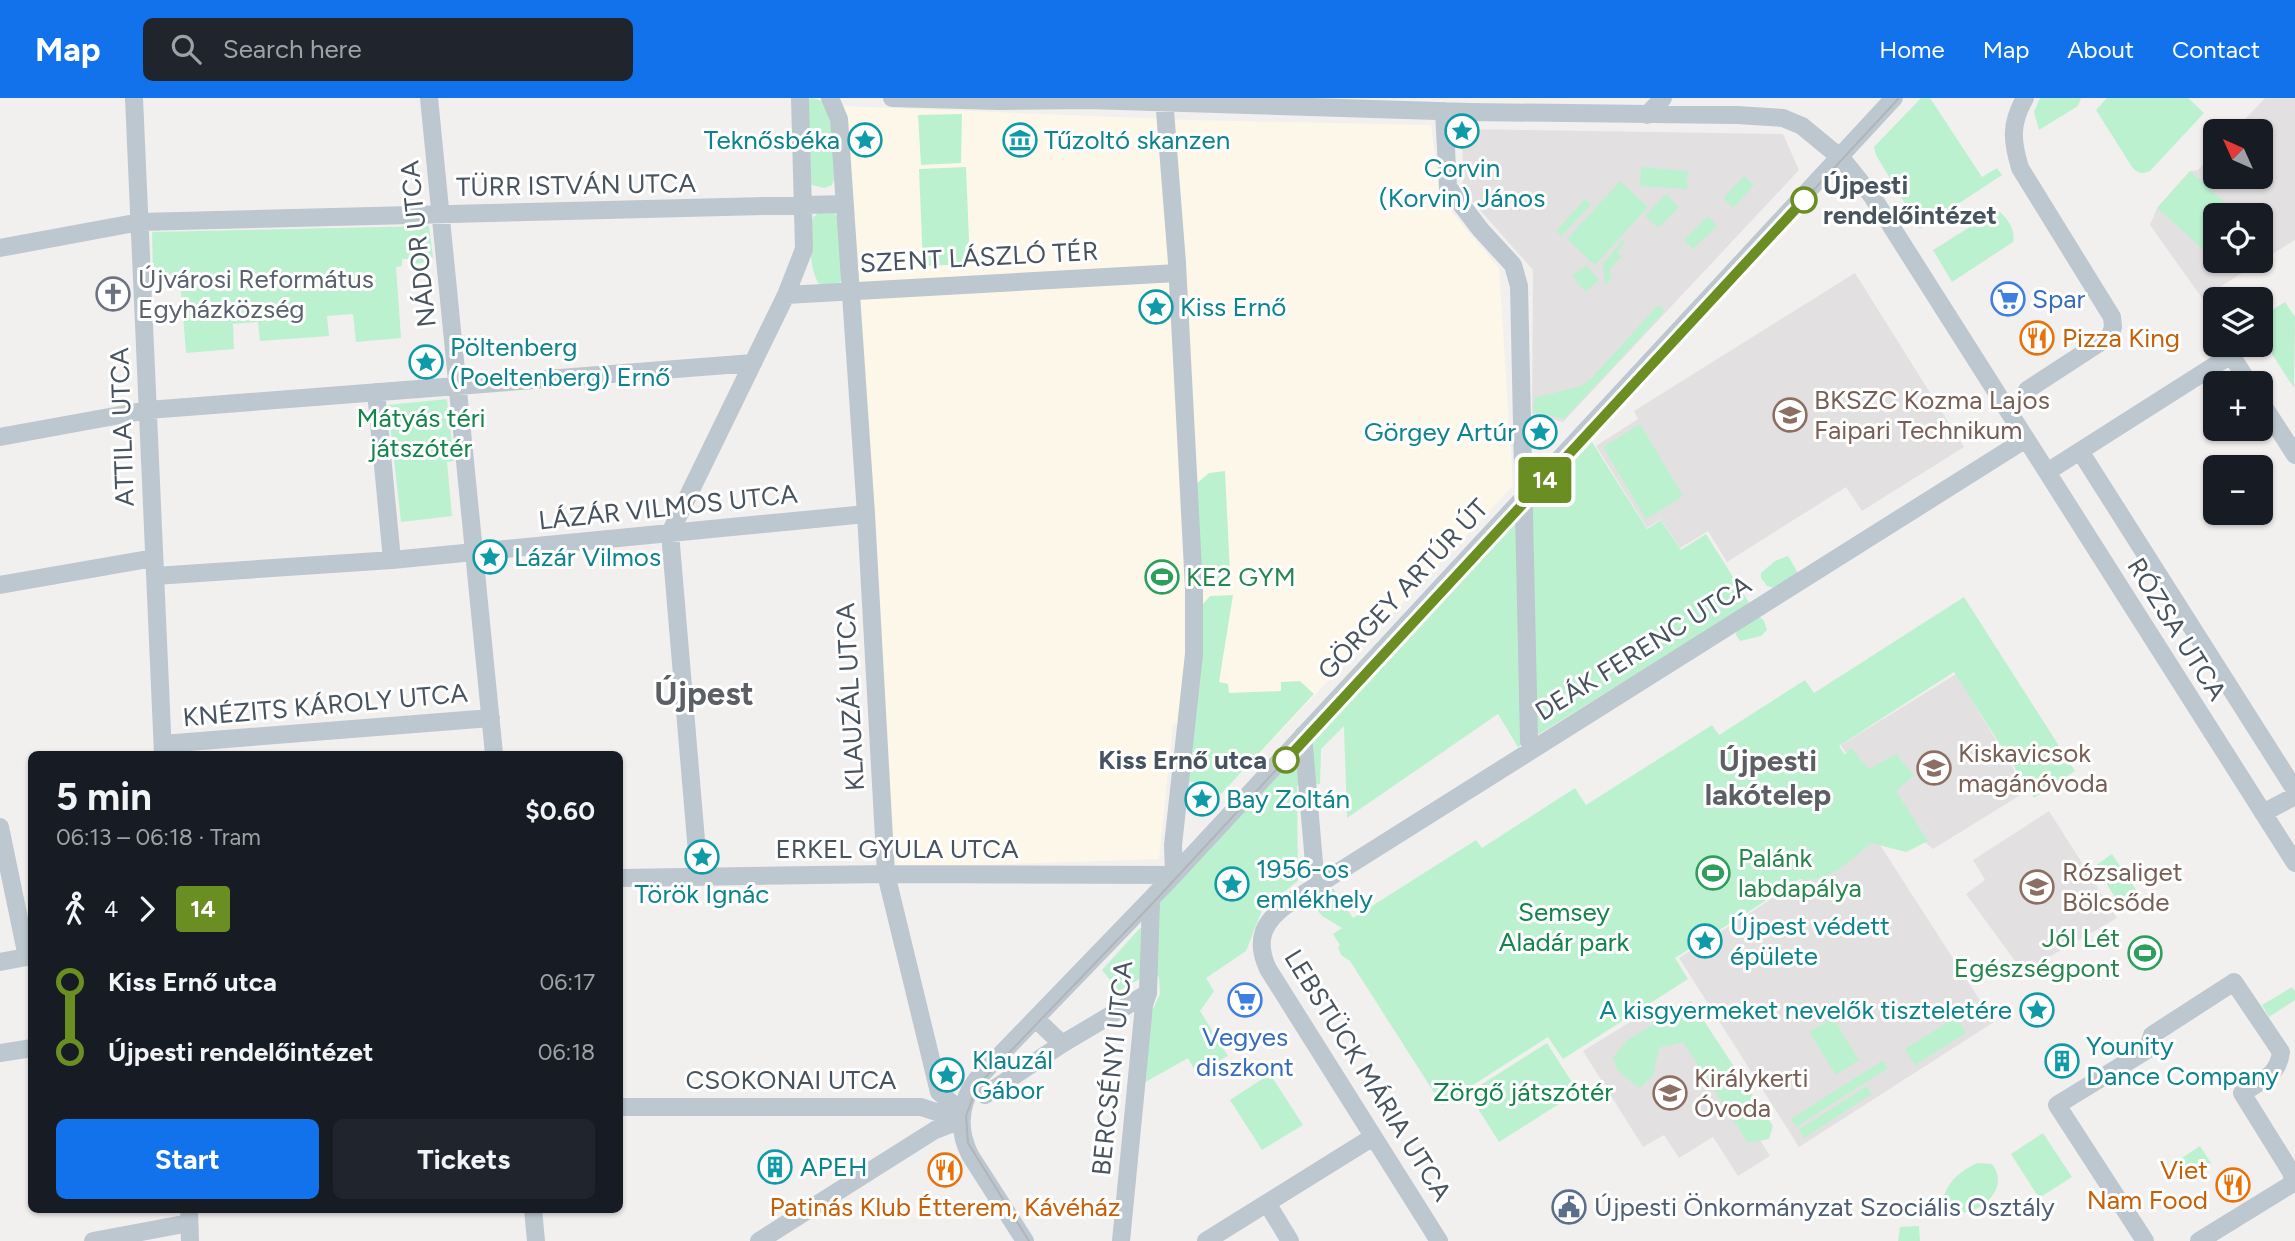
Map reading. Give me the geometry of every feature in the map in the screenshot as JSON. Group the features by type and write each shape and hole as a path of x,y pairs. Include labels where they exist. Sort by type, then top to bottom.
{"street":[{"name":"ATTILA UTCA","path":"134,98 163,749"},
{"name":"NÁDOR UTCA","path":"429,98 475,552"},
{"path":"699,876 670,533 786,295 804,249 800,98"},
{"name":"SZENT LÁSZLÓ TÉR","path":"830,98 839,119 850,293 1177,273"},
{"path":"892,98 1164,100 1177,273 1194,589 1194,654 1173,845 1174,875"},
{"path":"1647,115 1663,98"},
{"name":"GÖRGEY ARTÚR ÚT","path":"961,1116 968,1093 977,1079 1151,900 1894,98"},
{"path":"2025,98 2015,120 2013,143 2020,168 2112,317 2113,327 2110,336 2027,390"},
{"name":"RÓZSA UTCA","path":"1164,100 1444,111 1469,105 1647,115 1737,115 1783,118 1802,126 1839,156 1872,196 2295,863"},
{"path":"1444,111 1447,187 1513,265 1519,286 1529,741 1533,749"},
{"name":"TÜRR ISTVÁN UTCA","path":"0,248 140,222 845,204"},
{"path":"786,295 850,293"},
{"name":"KLAUZÁL UTCA","path":"850,293 866,514 886,874 939,1092"},
{"path":"2206,371 2231,355 2241,371"},
{"path":"0,437 148,410 753,363"},
{"path":"2047,472 2203,373"},
{"path":"155,576 391,560 376,392"},
{"path":"2273,421 2295,455"},
{"name":"DEÁK FERENC UTCA","path":"1289,903 2026,439"},
{"name":"RÓZSA UTCA","path":"2080,451 2295,793 2263,813"},
{"name":"LÁZÁR VILMOS UTCA","path":"391,560 866,514"},
{"path":"475,552 494,751"},
{"path":"0,585 154,558"},
{"name":"KNÉZITS KÁROLY UTCA","path":"163,749 491,718"},
{"path":"1303,735 1316,886"},
{"path":"0,827 28,953"},
{"name":"ERKEL GYULA UTCA","path":"623,878 886,874 1174,875"},
{"name":"BERCSÉNYI UTCA","path":"1121,1241 1144,1005 1148,993 1151,900"},
{"name":"LEBSTÜCK MÁRIA UTCA","path":"1289,903 1275,913 1265,926 1262,945 1264,960 1439,1241"},
{"path":"0,962 28,957"},
{"path":"2145,1241 2057,1105 2147,1050 2152,1035 2234,982 2281,1052 2279,1064 2272,1074 2242,1093 2291,1172 2294,1182 2199,1241"},
{"path":"985,1095 1062,1044 1148,993"},
{"path":"1036,1019 1062,1044"},
{"path":"0,1054 28,1049"},
{"path":"920,1107 932,1102 939,1092 961,1116 962,1134 970,1155 1025,1241"},
{"name":"CSOKONAI UTCA","path":"623,1107 920,1107 961,1116"},
{"path":"758,1241 961,1116"},
{"path":"1206,1241 1373,1137"},
{"path":"1267,1203 1290,1241"},
{"path":"533,1213 536,1241"},
{"path":"93,1241 190,1224"}],"shaded area":[{"path":"2265,98 2295,98 2295,240 2273,254 2273,203 2203,203 2203,273 2242,273 2220,287 2203,287 2202,298 2150,225 2157,208 2190,171 2198,170 2203,164 2203,189 2273,189 2273,119 2245,119"},
{"path":"844,106 1190,120 1431,125 1440,198 1499,268 1513,486 1258,755 1233,731 1173,724 1159,859 891,868"},
{"path":"1462,129 1783,134 1799,170 1563,422 1532,414 1533,270 1463,191"},
{"name":"BKSZC Kozma Lajos Faipari Technikum","path":"1855,273 1964,447 1862,511 1846,487 1727,562 1708,531 1680,548 1661,519 1647,528 1596,446 1638,419 1634,411"},
{"name":"Kiskavicsok magánóvoda","path":"1956,674 2027,791 1933,849 1918,836 1892,829 1841,745"},
{"name":"Rózsaliget Bölcsőde","path":"2049,811 2117,918 2023,972 1966,894 1985,880 1973,860"},
{"path":"1873,834 1994,1022 1799,1147 1679,958"},
{"name":"Királykerti Óvoda","path":"1656,1006 1662,1015 1676,1006 1770,1156 1738,1176 1713,1137 1679,1158 1664,1135 1643,1147 1583,1051"}],"green space":[{"path":"812,98 826,102 835,132 835,176 832,185 824,188 812,185 807,177 806,100"},
{"path":"1921,98 1930,98 1982,177 1997,168 2002,175 1920,229 1876,155 1874,147"},
{"path":"2040,98 2081,98 2078,106 2039,130 2034,112"},
{"path":"2107,98 2188,98 2204,113 2150,171 2140,173 2132,167 2096,110"},
{"path":"962,114 961,163 921,165 918,115"},
{"path":"966,167 970,264 923,266 919,169"},
{"path":"1641,167 1688,171 1687,189 1640,186"},
{"path":"2190,171 2203,183 2203,189 2210,189 2226,203 2203,203 2203,249 2157,208"},
{"path":"1744,176 1754,185 1733,208 1723,198"},
{"path":"1620,181 1648,207 1595,265 1567,239"},
{"path":"1666,194 1679,207 1658,228 1645,216"},
{"path":"1585,199 1591,205 1561,236 1556,231"},
{"path":"820,212 834,213 839,219 844,278 838,284 829,286 818,283 811,259 811,225 813,217"},
{"path":"1994,212 2000,212 2008,222 2013,242 1952,282 1933,250"},
{"path":"1708,216 1717,226 1693,249 1684,240"},
{"path":"429,226 433,257 422,263 412,264 411,259 402,259 402,266 396,267 401,338 356,342 353,314 327,316 329,336 260,341 258,322 233,324 234,349 186,353 180,279 175,280 174,274 153,275 152,232"},
{"path":"1623,240 1625,242 1617,252 1622,256 1609,270 1612,278 1605,285 1603,264"},
{"path":"1586,265 1599,280 1585,292 1572,276"},
{"path":"2285,302 2295,317 2294,388 2273,356 2273,310"},
{"path":"1658,305 1664,312 1564,419 1534,412 1534,398 1581,386 1590,380"},
{"name":"Mátyás téri játszótér","path":"447,399 454,461 447,462 452,516 401,522 388,405"},
{"path":"1640,424 1683,496 1646,519 1603,447"},
{"path":"1592,442 1647,529 1661,520 1681,550 1706,534 1750,604 1518,747 1498,714 1347,818 1344,726 1321,749 1320,784 1297,786 1298,881 1263,908 1246,951 1206,978 1214,991 1200,1011 1228,1056 1196,1073 1188,1058 1144,1083 1151,1013 1160,994 1159,977 1154,974 1154,905"},
{"path":"1225,471 1230,572 1224,572 1225,581 1211,581 1202,576 1196,484 1209,473"},
{"path":"1788,556 1798,573 1775,588 1767,586 1761,573 1775,561"},
{"path":"1233,595 1219,682 1228,684 1229,693 1281,691 1281,682 1300,681 1314,694 1221,794 1200,783 1186,783 1203,604 1210,596"},
{"name":"Semsey Aladár park","path":"1964,597 2075,771 2034,798 1954,672 1839,746 1845,755 1851,748 1869,769 1896,754 1914,775 1896,791 1928,841 1906,852 1871,843 1830,874 1811,880 1800,879 1675,958 1688,979 1563,1059 1548,1037 1442,1105 1350,961 1341,955 1338,947 1340,945 1333,934 1342,928 1322,916 1311,902 1333,888 1353,918 1476,840 1482,848 1575,788 1586,805 1712,725 1719,735 1805,680 1814,693"},
{"path":"1758,615 1767,630 1761,636 1740,641 1736,635 1737,628"},
{"path":"2112,854 2140,896 2122,908 2095,866"},
{"path":"1140,928 1145,929 1143,977 1119,991 1102,970"},
{"path":"2292,987 2295,1000 2269,1017 2262,1005"},
{"path":"1691,1001 1773,1126 1769,1139 1748,1143 1683,1042 1659,1048 1653,1076 1639,1088 1618,1071 1613,1057 1626,1041"},
{"path":"1956,1017 1966,1033 1915,1065 1905,1049"},
{"path":"1833,1018 1859,1060 1836,1075 1809,1032"},
{"name":"Zörgő játszótér","path":"1547,1043 1578,1092 1499,1142 1468,1093"},
{"path":"1883,1060 1888,1068 1796,1127 1791,1119"},
{"path":"1270,1074 1303,1125 1262,1150 1230,1100"},
{"path":"1867,1086 1872,1094 1804,1138 1798,1130"},
{"path":"2043,1133 2072,1177 2039,1198 2011,1154"},
{"path":"2200,1146 2211,1163 2188,1177 2177,1161"},
{"path":"1977,1163 1992,1164 1998,1175 1997,1186 1992,1196 1974,1210 1963,1213 1954,1211 1947,1205 1944,1195 1957,1176"},
{"path":"1919,1226 1920,1241 1898,1241 1900,1227"}],"tram line":[{"path":"1029,1241 968,1143 966,1116 977,1086 1150,906 1899,98"},
{"name":"14","path":"1286,760 1804,200"}],"place":[{"name":"Corvin (Korvin) János","path":"1462,131"},
{"name":"Teknősbéka","path":"865,140"},
{"name":"Tűzoltó skanzen","path":"1020,140"},
{"name":"Újpesti rendelőintézet","path":"1804,200"},
{"name":"Újvárosi Református Egyházközség","path":"113,294"},
{"name":"Spar","path":"2008,299"},
{"name":"Kiss Ernő","path":"1156,307"},
{"name":"Pizza King","path":"2037,338"},
{"name":"Pöltenberg (Poeltenberg) Ernő","path":"426,362"},
{"name":"BKSZC Kozma Lajos Faipari Technikum","path":"1790,415"},
{"name":"Görgey Artúr","path":"1540,432"},
{"name":"Lázár Vilmos","path":"490,557"},
{"name":"KE2 GYM","path":"1162,577"},
{"name":"Kiss Ernő utca","path":"1286,760"},
{"name":"Kiskavicsok magánóvoda","path":"1934,768"},
{"name":"Bay Zoltán","path":"1202,799"},
{"name":"Török Ignác","path":"702,857"},
{"name":"Palánk labdapálya","path":"1713,873"},
{"name":"1956-os emlékhely","path":"1232,884"},
{"name":"Rózsaliget Bölcsőde","path":"2037,887"},
{"name":"Újpest védett épülete","path":"1705,941"},
{"name":"Jól Lét Egészségpont","path":"2145,953"},
{"name":"Vegyes diszkont","path":"1245,1000"},
{"name":"A kisgyermeket nevelők tiszteletére","path":"2037,1010"},
{"name":"Younity Dance Company","path":"2062,1061"},
{"name":"Klauzál Gábor","path":"947,1075"},
{"name":"Királykerti Óvoda","path":"1670,1093"},
{"name":"APEH","path":"775,1167"},
{"name":"Patinás Klub Étterem, Kávéház","path":"945,1170"},
{"name":"Viet Nam Food","path":"2233,1185"},
{"name":"Újpesti Önkormányzat Szociális Osztály","path":"1569,1207"}],"district":[{"name":"Újpest","path":"704,693"},
{"name":"Újpesti lakótelep","path":"1768,777"}]}
